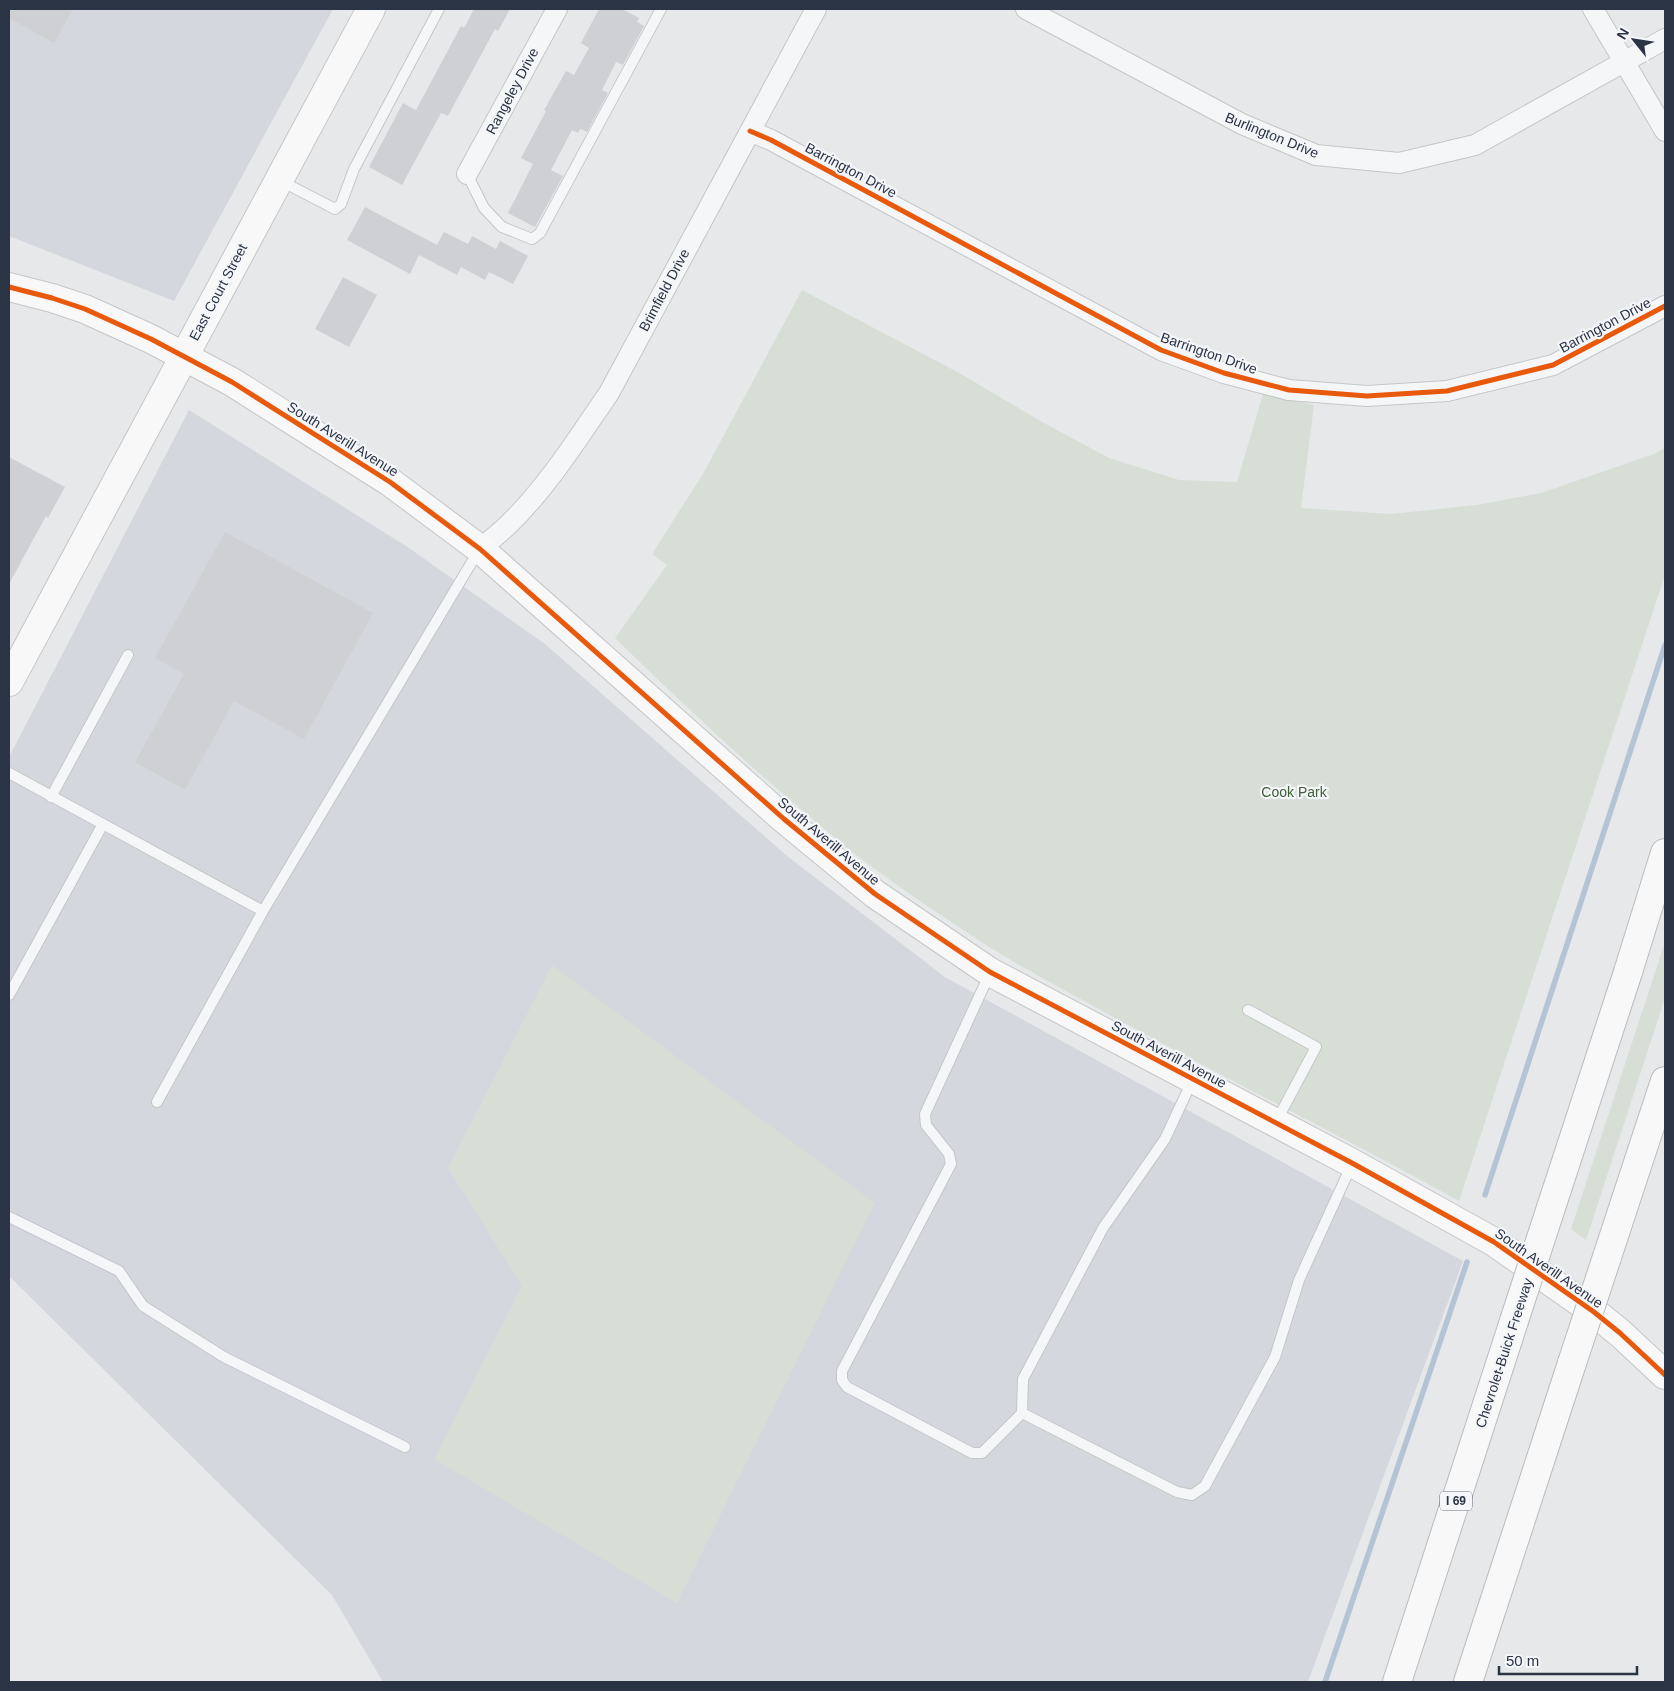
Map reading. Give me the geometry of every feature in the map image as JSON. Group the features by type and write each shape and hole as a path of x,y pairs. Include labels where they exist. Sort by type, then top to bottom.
{"main road":[{"name":"East Court Street","path":"9,682 371,9"},
{"name":"South Averill Avenue","path":"9,287 85,309 184,356 232,382 390,482 480,549 792,825 875,894 990,972 1352,1163 1494,1242 1557,1284 1620,1333 1665,1375"},
{"name":"Chevrolet-Buick Freeway","path":"1397,1682 1665,853"},
{"path":"1468,1682 1665,1081"},
{"path":"1637,1167 1665,1098"}],"street":[{"name":"Rangeley Drive","path":"467,174 557,9"},
{"name":"Brimfield Drive","path":"480,549 509,524 540,490 572,448 609,393 816,9"},
{"name":"Burlington Drive","path":"1026,9 1242,124 1316,156 1399,163 1474,145 1665,39"},
{"path":"1593,9 1665,130"},
{"name":"Barrington Drive","path":"750,131 771,140 1161,350 1224,373 1290,390 1367,396 1447,391 1554,365 1665,306"}],"lane":[{"path":"278,180 335,209 341,204 354,169 439,9"},
{"path":"467,174 484,208 502,227 532,238 540,233 662,9"},
{"path":"157,1102 263,911 480,549"},
{"path":"51,797 128,655"},
{"path":"9,773 263,911"},
{"path":"9,995 102,824"},
{"path":"990,972 925,1114 926,1126 949,1154 952,1164 842,1372 842,1380 847,1387 972,1453 982,1453 1022,1413 1023,1379 1104,1228 1165,1138 1193,1079"},
{"path":"1248,1010 1316,1047 1276,1123"},
{"path":"1022,1413 1177,1492 1192,1495 1205,1486 1275,1357 1299,1280 1352,1163"},
{"path":"9,1217 119,1271 144,1306 224,1357 404,1448"}],"shaded area":[{"path":"9,9 333,9 174,301 9,236"},
{"path":"189,410 406,546 545,644 787,856 945,977 1463,1261 1308,1682 383,1682 332,1595 9,1276 9,757"}],"green space":[{"name":"Cook Park","path":"802,290 961,374 1044,423 1109,458 1179,480 1237,482 1263,394 1314,405 1301,508 1391,514 1477,505 1541,493 1654,454 1665,448 1665,575 1459,1201 1045,980 946,919 855,854 793,803 703,722 615,638 667,565 652,554 703,474"},
{"path":"1665,942 1665,998 1586,1240 1571,1229"},
{"path":"552,965 875,1203 677,1603 434,1459 522,1286 448,1168"}],"building":[{"path":"9,9 73,9 54,43 9,18"},
{"path":"474,9 510,9 498,31 495,29 448,116 441,113 402,185 369,167 403,103 416,110 461,26 464,28"},
{"path":"599,9 622,9 639,18 637,22 644,26 623,65 616,62 602,90 608,93 587,132 580,129 578,133 572,130 551,170 563,176 535,227 508,213 533,164 521,158 546,111 544,110 566,71 574,75 589,48 581,43"},
{"path":"365,207 437,245 444,232 468,244 472,236 496,249 500,241 528,256 513,284 489,272 485,280 461,267 457,275 419,255 410,274 347,240"},
{"path":"343,277 377,295 349,347 315,329"},
{"path":"9,457 65,487 48,518 46,516 9,584"},
{"path":"225,532 373,613 304,739 234,701 185,790 135,762 184,674 155,658"}],"waterway":[{"path":"1485,1195 1665,645"},
{"path":"1325,1682 1467,1262"}],"cycle path":[{"path":"750,131 771,140 1161,350 1224,373 1289,390 1367,396 1447,391 1553,365 1665,306"},
{"path":"9,287 85,309 151,339 232,382 390,482 480,549 784,819 875,894 990,972 1352,1163 1494,1242 1594,1312 1620,1333 1665,1375"}]}
